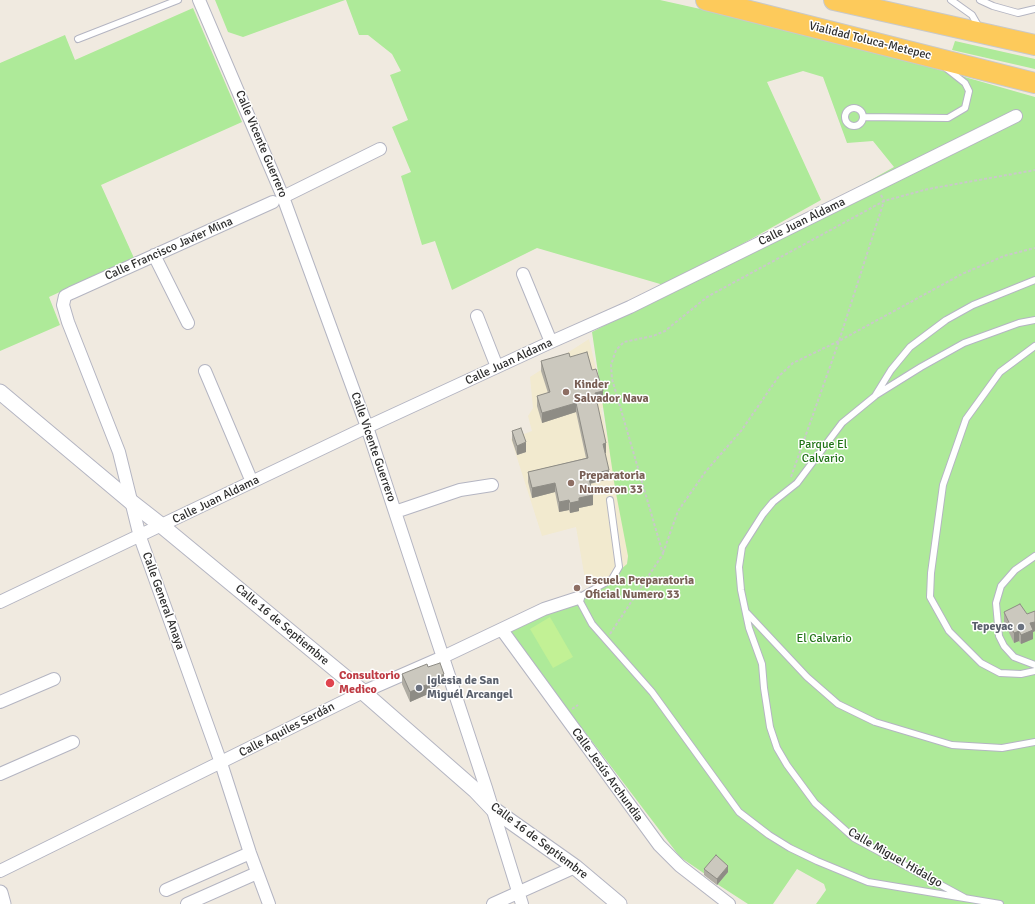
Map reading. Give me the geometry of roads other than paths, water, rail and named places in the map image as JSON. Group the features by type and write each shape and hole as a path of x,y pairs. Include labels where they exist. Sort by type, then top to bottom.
{"highway":[{"name":"Vialidad Toluca-Metepec","path":"706,0 1035,83"},
{"path":"834,0 881,8 983,34 1035,45"}],"street":[{"name":"Calle Vicente Guerrero","path":"199,0 368,427 493,809 520,898"},
{"name":"Calle Juan Aldama","path":"0,602 140,537 368,427 551,342 602,321 655,296 1016,116"},
{"name":"Calle Francisco Javier Mina","path":"65,296 278,199 380,149"},
{"path":"154,255 188,323"},
{"path":"523,274 551,342"},
{"name":"Calle General Anaya","path":"65,296 63,305 68,322 119,452 140,537 221,763 250,853 269,904"},
{"path":"477,316 497,367"},
{"path":"205,372 252,482"},
{"name":"Calle 16 de Septiembre","path":"0,392 130,501 363,692 475,790 493,809 575,867 619,904"},
{"path":"395,512 460,490 492,485"},
{"name":"Calle Aquiles Serdán","path":"0,870 221,763 363,692 557,604 578,598"},
{"name":"Calle Jesús Archundia","path":"502,630 659,844 680,866 729,904"},
{"path":"0,702 54,679"},
{"path":"0,774 73,742"},
{"path":"166,890 250,853"},
{"path":"492,904 520,898 575,867"},
{"path":"187,904 257,873"},
{"path":"0,893 3,904"}],"lane":[{"path":"78,38 178,0"},
{"path":"951,0 972,16 983,34"},
{"path":"980,0 993,6 1018,13 1035,9"},
{"path":"863,117 948,118 965,108 969,91 965,83 942,65 937,58"},
{"name":"Calle Miguel Hidalgo","path":"965,898 854,838 815,803 787,765 777,748 766,708 762,664 749,628 739,567 742,547 750,532 773,502 797,483 842,423 875,396 891,370 910,347 931,330 973,305 1035,280"},
{"path":"875,396 921,367 964,343 1019,323 1035,320"},
{"path":"1035,346 1000,372 966,419 943,485 931,573 930,597 949,631 981,663 1000,673 1021,674 1035,671"},
{"path":"610,500 619,567 612,579 578,598 592,624 652,692 739,812 769,835 817,861 868,882 1000,904"},
{"path":"1035,556 1015,570 1001,586 996,603 999,636 1004,646 1014,657 1035,665"},
{"path":"745,610 753,621 807,677 838,704 875,722 952,745 1002,748 1035,742"}],"place":[{"name":"Kinder Salvador Nava","path":"566,392"},
{"name":"Preparatoria Numeron 33","path":"571,483"},
{"name":"Escuela Preparatoria Oficial Numero 33","path":"577,588"},
{"name":"Tepeyac","path":"1021,627"},
{"name":"Consultorio Medico","path":"330,683"},
{"name":"Iglesia de San Miguél Arcangel","path":"419,688"}],"park label":[{"name":"Parque El Calvario","path":"823,452"},
{"name":"El Calvario","path":"824,639"}]}
